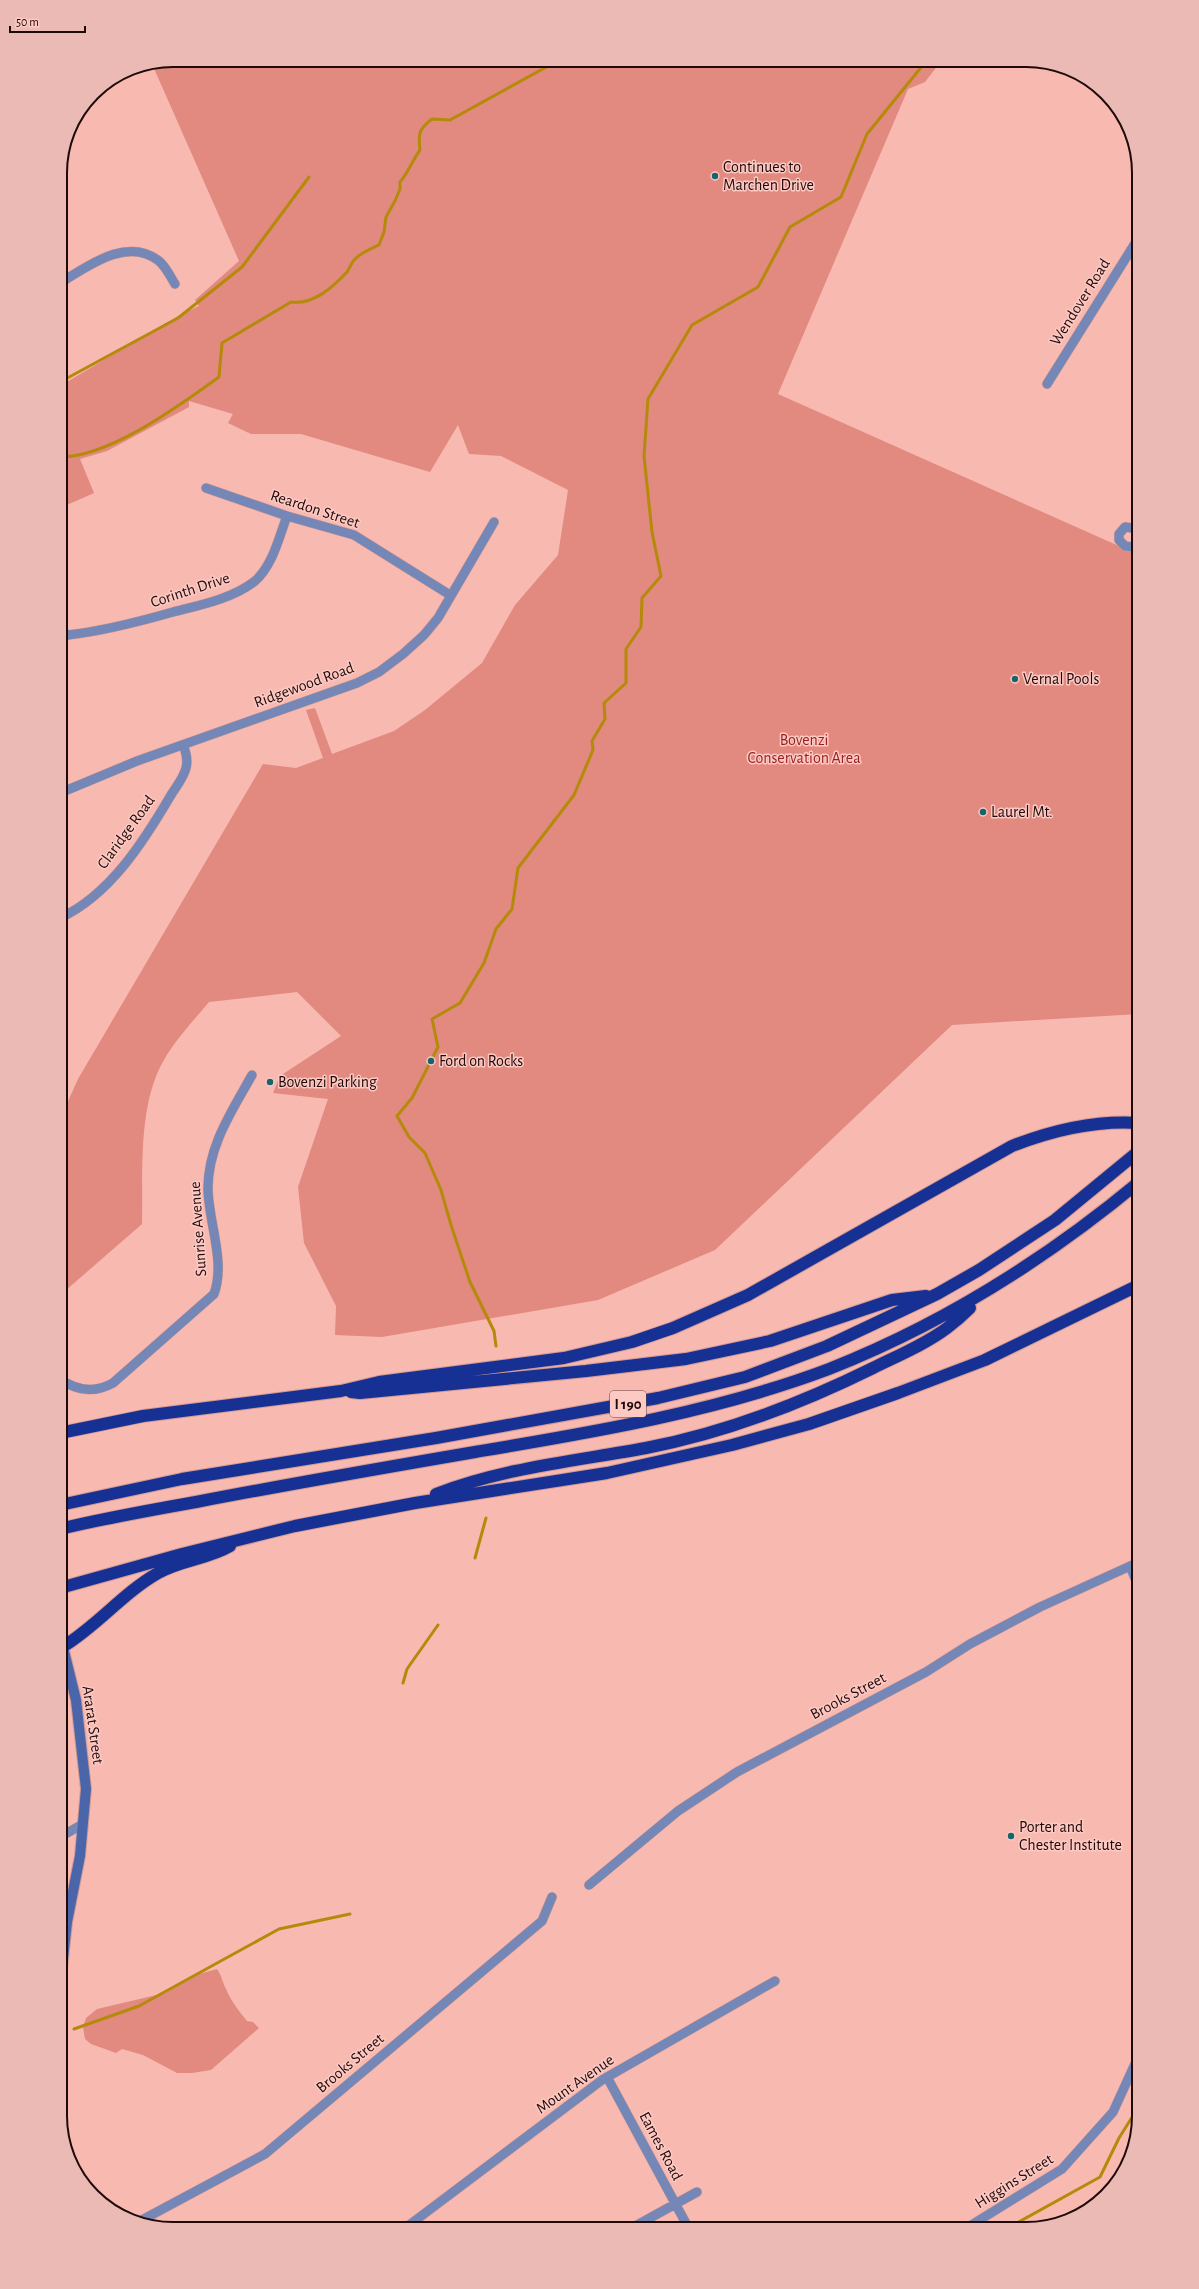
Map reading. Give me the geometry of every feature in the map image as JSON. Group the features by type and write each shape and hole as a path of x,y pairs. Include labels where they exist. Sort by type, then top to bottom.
{"highway":[{"path":"67,1432 143,1416 341,1391 379,1382 564,1358 625,1343 674,1328 748,1295 1012,1146 1032,1138 1076,1126 1132,1123"},
{"name":"I 190","path":"67,1504 182,1479 436,1438 658,1398 746,1377 827,1346 937,1294 979,1270 1055,1220 1132,1157"},
{"name":"I 190","path":"67,1528 254,1491 590,1433 682,1413 751,1394 828,1369 942,1318 990,1290 1049,1252 1132,1187"},
{"path":"67,1586 241,1539 415,1503 607,1472 732,1445 809,1424 898,1393 984,1360 1132,1288"},
{"path":"415,1503 469,1481 529,1468 647,1448 709,1434 767,1415 838,1385 946,1328 990,1290"},
{"path":"341,1391 360,1393 578,1372 686,1359 770,1341 892,1300 937,1294"},
{"path":"67,1641 78,1637 140,1584 160,1572 217,1553 241,1539"}],"main road":[{"name":"Ararat Street","path":"67,1666 76,1700 86,1789 80,1856 67,1930"}],"street":[{"name":"Wendover Road","path":"1047,384 1132,248"},
{"path":"67,279 99,260 130,251 150,256 160,261 175,284"},
{"name":"Reardon Street","path":"206,488 287,516 354,535 450,595"},
{"name":"Corinth Drive","path":"67,635 123,625 212,602 236,593 255,580 268,565 287,516"},
{"name":"Ridgewood Road","path":"67,790 183,744 357,683 378,672 403,654 424,635 438,618 450,595 494,522"},
{"path":"1132,528 1125,527 1119,534 1119,540 1125,546 1132,547"},
{"name":"Claridge Road","path":"67,915 76,911 110,882 138,847 186,770 187,760 183,744"},
{"name":"Sunrise Avenue","path":"67,1383 75,1387 89,1390 104,1388 114,1383 214,1294 217,1286 217,1270 208,1195 211,1158 224,1124 252,1075"},
{"path":"1130,1566 1132,1571"},
{"name":"Brooks Street","path":"589,1885 678,1811 732,1775 921,1675 970,1644 1040,1607 1130,1566"},
{"path":"67,1832 83,1824"},
{"name":"Brooks Street","path":"146,2218 265,2154 542,1921 552,1897"},
{"name":"Mount Avenue","path":"413,2222 607,2077 775,1981"},
{"name":"Higgins Street","path":"976,2222 1062,2169 1113,2112 1132,2070"},
{"name":"Eames Road","path":"607,2077 685,2222"},
{"path":"643,2222 697,2192"}],"green space":[{"name":"Bovenzi Conservation Area","path":"174,67 937,67 925,82 908,89 778,394 1132,552 1132,1014 952,1025 715,1250 598,1300 382,1337 335,1335 336,1306 304,1243 298,1187 328,1099 273,1093 280,1076 341,1036 297,992 209,1002 171,1049 158,1071 154,1082 149,1099 144,1134 142,1224 67,1289 67,1103 78,1079 263,764 296,768 323,758 306,710 315,708 332,754 394,731 425,710 482,663 515,605 558,555 568,490 501,456 469,454 458,425 430,472 301,434 251,434 228,423 233,414 189,401 189,407 107,451 80,459 94,493 67,505 67,382 178,316 199,306 195,300 239,261 154,69"},
{"path":"217,1969 235,2006 247,2021 253,2022 259,2028 211,2070 192,2073 177,2073 143,2055 122,2049 116,2053 91,2044 85,2039 83,2027 86,2018 97,2009 165,1993 199,1974"}],"waterway":[{"path":"67,456 80,455 122,439 165,415 219,377 222,343 291,302 307,301 322,294 335,284 347,272 352,262 366,251 379,245 384,232 386,217 400,189 400,182 420,150 419,135 422,129 432,119 450,120 546,67"},
{"path":"496,1346 494,1331 470,1282 441,1190 425,1153 409,1137 397,1116 412,1098 438,1047 432,1019 460,1003 484,963 496,929 512,909 518,868 574,795 593,750 592,741 605,719 604,703 626,683 626,649 641,627 642,598 661,576 652,532 644,456 648,399 692,325 758,287 790,227 841,197 867,134 921,67"},
{"path":"67,378 178,318 242,267 309,177"},
{"path":"475,1558 486,1518"},
{"path":"403,1683 407,1669 438,1625"},
{"path":"74,2029 139,2006 279,1929 350,1914"},
{"path":"1019,2222 1100,2177 1119,2138 1132,2117"}],"place":[{"name":"Continues to Marchen Drive","path":"715,176"},
{"name":"Vernal Pools","path":"1015,679"},
{"name":"Laurel Mt.","path":"983,812"},
{"name":"Ford on Rocks","path":"431,1061"},
{"name":"Bovenzi Parking","path":"270,1082"},
{"name":"Porter and Chester Institute","path":"1011,1836"}]}
